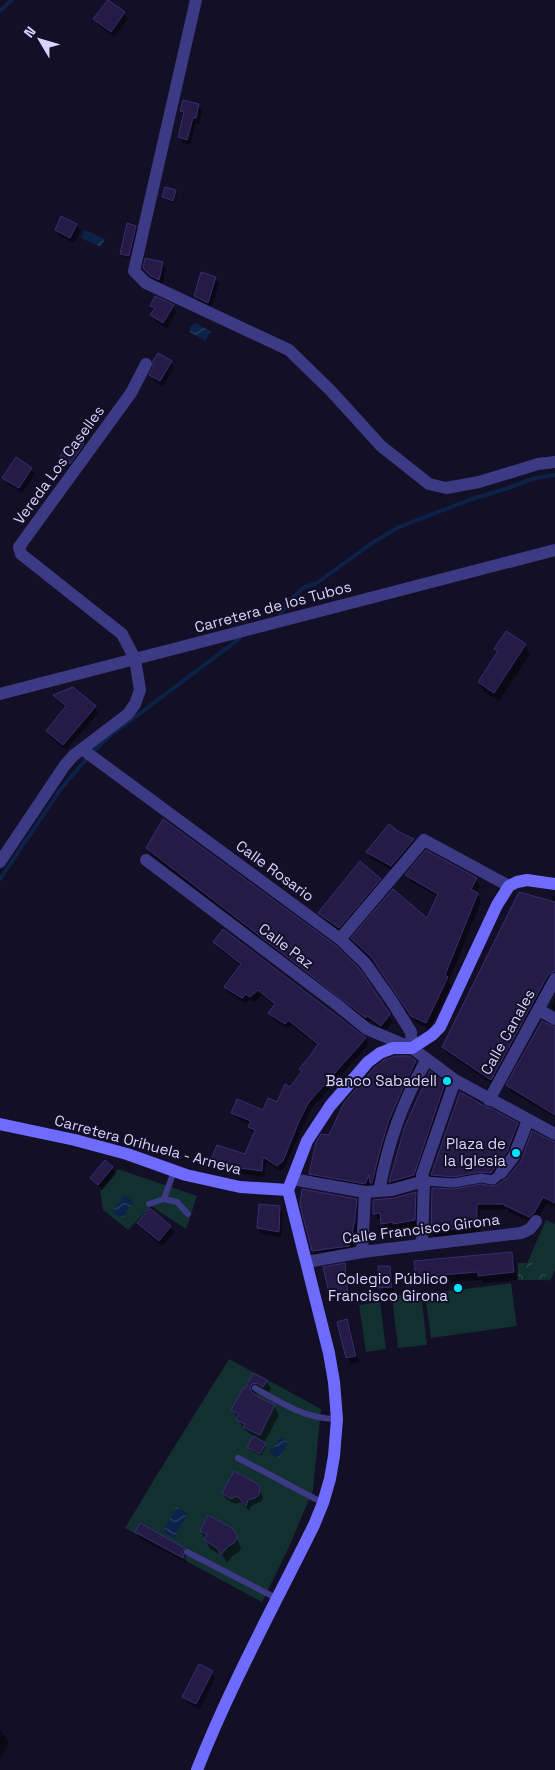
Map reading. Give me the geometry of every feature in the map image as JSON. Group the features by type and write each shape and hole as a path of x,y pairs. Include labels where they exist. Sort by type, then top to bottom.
{"main road":[{"path":"197,1770 212,1732 323,1503 334,1456 337,1419 334,1382 290,1185 307,1141 330,1106 368,1062 380,1053 393,1048 412,1048 432,1035 440,1027 497,905 509,886 527,880 555,884"},
{"name":"Carretera Orihuela - Arneva","path":"0,1124 127,1154 174,1171 240,1187 290,1185"}],"street":[{"path":"196,0 134,271 146,283 289,350 331,391 381,446 429,484 446,488 479,482 538,464 555,462"},
{"name":"Vereda Los Caselles","path":"135,660 122,634 21,554 19,547 131,393 146,364"},
{"name":"Carretera de los Tubos","path":"0,694 555,550"},
{"path":"0,862 56,776 74,755 128,714 135,704 140,690 135,660"},
{"name":"Calle Rosario","path":"82,749 340,939 365,963 391,1000 411,1032 412,1048"},
{"path":"340,939 424,840 509,886"},
{"name":"Calle Paz","path":"146,860 367,1029 412,1048 455,1080 489,1100 554,1133"},
{"name":"Calle Canales","path":"489,1100 555,979"},
{"path":"539,1010 555,1019"},
{"path":"379,1191 391,1136 405,1101 427,1060"},
{"path":"422,1245 424,1181 422,1175 455,1080"},
{"path":"290,1185 365,1192 392,1190 424,1181 454,1183 481,1178 493,1180 514,1156 528,1120"},
{"path":"362,1252 365,1192"},
{"name":"Calle Francisco Girona","path":"307,1262 362,1252 521,1233 530,1229 536,1221"}],"lane":[{"path":"164,1199 174,1171"},
{"path":"148,1204 164,1199 177,1202 188,1214"},
{"path":"255,1388 293,1409 322,1419 337,1419"},
{"path":"238,1458 323,1503"},
{"path":"187,1552 278,1599"}],"green space":[{"path":"118,1169 197,1196 186,1229 151,1206 128,1230 103,1210 100,1191"},
{"path":"546,1220 555,1224 555,1270 550,1281 524,1270"},
{"path":"518,1263 532,1263 532,1267 546,1267 546,1280 518,1280"},
{"path":"511,1283 517,1326 431,1338 425,1294"},
{"path":"421,1293 427,1345 398,1348 392,1296"},
{"path":"380,1302 386,1349 366,1352 359,1305"},
{"path":"229,1359 321,1409 313,1490 289,1547 262,1602 125,1528"}],"water":[{"path":"84,230 105,239 101,247 81,238"},
{"path":"196,323 211,332 205,341 190,332 190,326"},
{"path":"125,1195 134,1202 126,1212 126,1216 121,1218 112,1211"},
{"path":"280,1437 288,1442 279,1459 269,1451 273,1449"},
{"path":"176,1507 188,1513 174,1538 163,1532"}],"building":[{"path":"108,0 125,12 111,32 93,19"},
{"path":"183,100 199,104 196,118 193,118 187,140 178,137 184,112 180,111"},
{"path":"165,187 176,190 173,201 162,197"},
{"path":"61,216 77,224 70,238 55,230"},
{"path":"127,223 136,226 129,256 120,254"},
{"path":"145,258 163,262 159,280 151,276 143,268"},
{"path":"201,272 216,277 208,303 194,296"},
{"path":"155,296 174,305 163,323 150,315 155,308 150,306"},
{"path":"158,353 172,361 160,381 149,375 153,367 153,361"},
{"path":"76,437 84,444 70,464 60,456"},
{"path":"16,457 32,468 19,488 2,478"},
{"path":"506,631 526,644 494,693 478,682 498,651 494,649"},
{"path":"73,687 96,706 63,745 46,731 66,706 53,695"},
{"path":"163,819 335,945 359,968 390,1014 381,1026 366,1015 366,1018 146,848"},
{"path":"389,824 399,832 414,839 391,866 366,852"},
{"path":"426,850 477,878 471,889 478,893 445,975 448,977 426,1023 411,1016 372,958 351,938 393,889 427,918 438,894 405,875"},
{"path":"360,861 381,879 339,928 318,913"},
{"path":"519,892 555,902 555,971 548,975 491,1080 442,1047"},
{"path":"223,929 366,1038 309,1102 283,1161 277,1166 263,1157 262,1171 209,1164 217,1145 245,1154 255,1130 248,1127 251,1121 231,1113 237,1099 263,1110 268,1098 277,1102 285,1084 290,1087 302,1071 299,1069 318,1044 288,1020 285,1024 268,1013 275,1004 258,990 250,997 246,994 242,998 224,987 241,964 213,942"},
{"path":"542,1021 555,1027 555,1115 506,1085"},
{"path":"395,1056 409,1056 416,1061 389,1120 372,1183 370,1183 369,1175 365,1184 309,1174 316,1142 321,1134 329,1135 344,1103 374,1068 384,1060"},
{"path":"430,1071 445,1083 414,1175 389,1182 405,1126"},
{"path":"460,1092 518,1123 507,1152 491,1173 480,1172 454,1177 431,1175"},
{"path":"532,1131 555,1142 555,1203 543,1197 534,1213 529,1217 504,1204 477,1204 477,1226 431,1232 432,1188 454,1189 481,1184 497,1185 507,1178 521,1161"},
{"path":"105,1160 113,1167 98,1185 90,1178"},
{"path":"302,1189 357,1199 355,1220 349,1246 312,1251 300,1205"},
{"path":"416,1192 415,1220 381,1224 380,1213 373,1214 373,1200 394,1198"},
{"path":"259,1204 280,1206 279,1232 257,1228"},
{"path":"149,1209 171,1226 159,1241 137,1223"},
{"path":"512,1252 514,1272 478,1276 478,1272 416,1277 414,1261"},
{"path":"345,1263 348,1292 340,1294 340,1296 330,1297 323,1267"},
{"path":"378,1266 390,1266 392,1287 379,1288"},
{"path":"347,1319 356,1356 346,1358 337,1322"},
{"path":"253,1373 267,1380 263,1387 257,1383 252,1384 251,1391 258,1397 275,1405 260,1435 243,1427 245,1424 236,1420 239,1414 231,1410"},
{"path":"253,1436 266,1443 260,1454 247,1447"},
{"path":"234,1471 260,1487 259,1495 248,1500 246,1506 237,1496 231,1499 222,1493"},
{"path":"208,1515 232,1528 236,1533 237,1538 234,1543 227,1547 221,1555 217,1548 204,1540 207,1534 200,1531"},
{"path":"140,1523 185,1548 182,1552 183,1558 135,1532"},
{"path":"199,1664 213,1671 196,1704 182,1697"}],"waterway":[{"path":"0,11 12,0"},
{"path":"280,614 290,600 303,588 317,583 372,543 399,527 469,500 535,478 555,475"},
{"path":"92,753 107,738 239,639"},
{"path":"0,879 60,790 88,757"}],"place":[{"name":"Banco Sabadell","path":"447,1081"},
{"name":"Plaza de la Iglesia","path":"516,1153"},
{"name":"Colegio Público Francisco Girona","path":"458,1288"}]}
